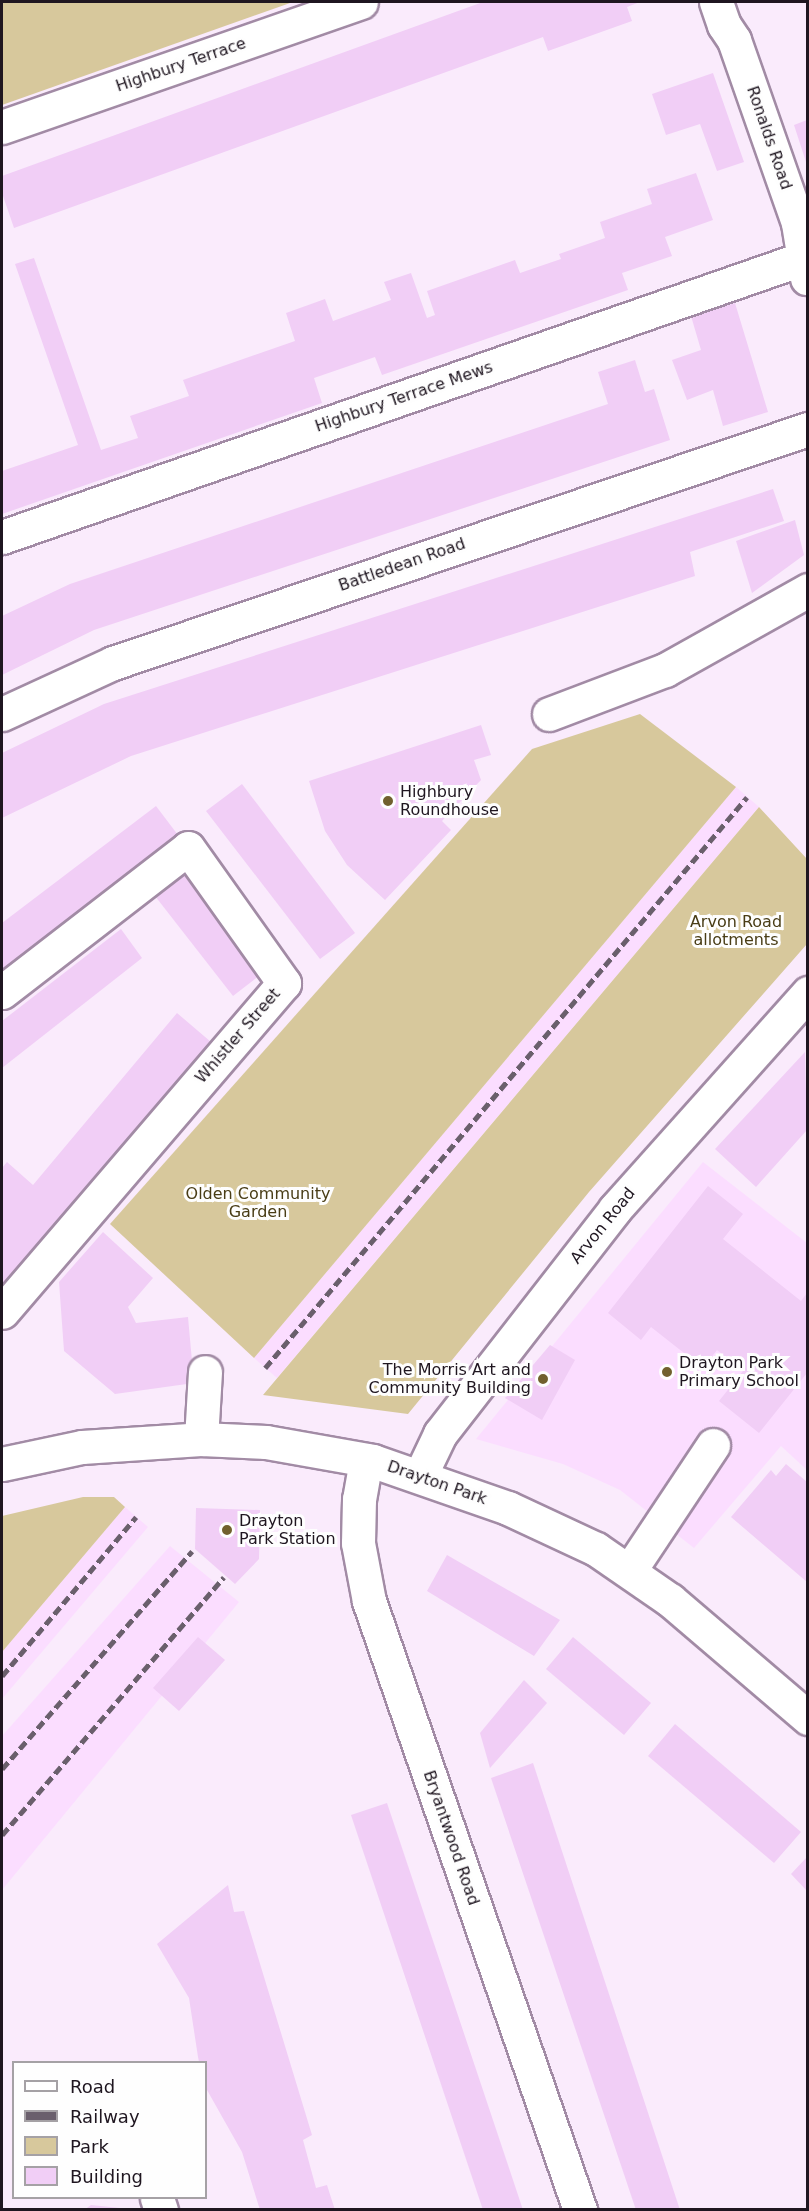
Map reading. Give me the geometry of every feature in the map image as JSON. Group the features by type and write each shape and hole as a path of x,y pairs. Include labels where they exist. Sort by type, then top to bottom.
{"street":[{"name":"Highbury Terrace","path":"2,128 361,2"},
{"name":"Ronalds Road","path":"716,2 724,25 734,40 807,257 807,280"},
{"name":"Highbury Terrace Mews","path":"2,537 807,257"},
{"name":"Battledean Road","path":"2,714 113,663 807,429"},
{"path":"549,714 743,640 807,590"},
{"name":"Whistler Street","path":"2,992 188,848 284,983 2,1312"},
{"name":"Arvon Road","path":"420,1476 452,1417 615,1209 806,997"},
{"path":"201,1439 206,1372"},
{"name":"Drayton Park","path":"2,1464 82,1447 201,1439 266,1442 366,1460 420,1476 564,1531 630,1570 807,1718"},
{"path":"630,1570 713,1444"},
{"name":"Bryantwood Road","path":"366,1460 359,1499 358,1543 369,1601 580,2210"}],"shaded area":[{"path":"736,787 759,807 277,1378 254,1358"},
{"name":"Drayton Park Primary School","path":"703,1162 807,1243 807,1470 781,1446 694,1548 620,1490 563,1464 476,1439"},
{"path":"125,1507 148,1527 2,1699 2,1652"},
{"path":"170,1546 239,1602 2,1890 2,1736"}],"green space":[{"path":"2,2 293,2 2,105"},
{"name":"Olden Community Garden","path":"640,714 736,787 254,1358 110,1224 532,749"},
{"name":"Arvon Road allotments","path":"759,807 807,859 807,944 589,1192 408,1414 263,1395"},
{"path":"83,1497 114,1497 125,1507 2,1652 2,1516"}],"building":[{"path":"483,2 640,2 627,7 632,21 548,51 543,37 14,228 2,193 2,176"},
{"path":"713,73 744,162 717,171 700,124 666,135 652,94"},
{"path":"807,120 807,165 794,125"},
{"path":"696,173 713,220 665,237 672,256 622,273 628,290 382,375 375,357 314,378 322,403 2,514 2,471 78,445 15,264 34,258 101,450 138,438 130,416 189,396 183,380 295,341 286,313 325,299 333,321 391,300 384,282 411,273 427,318 435,315 427,291 515,260 520,273 561,259 559,254 605,238 600,222 652,204 647,189"},
{"path":"735,303 768,412 723,426 713,390 687,400 672,360 701,350 691,316"},
{"path":"635,360 645,392 654,389 670,440 94,630 2,675 2,616 70,584 608,404 598,372"},
{"path":"773,489 784,521 690,552 695,576 131,756 2,818 2,753 104,704"},
{"path":"795,520 804,555 752,593 736,541"},
{"name":"Highbury Roundhouse","path":"481,725 491,755 474,760 481,780 442,821 451,830 385,900 347,865 325,831 309,781"},
{"path":"242,784 355,933 320,959 206,811"},
{"path":"156,806 181,839 2,975 2,923"},
{"path":"187,872 264,972 233,996 155,896"},
{"path":"121,929 142,958 2,1068 2,1021"},
{"path":"177,1013 211,1042 2,1293 2,1168 7,1162 33,1185"},
{"path":"805,1052 807,1130 756,1187 715,1149"},
{"path":"708,1186 743,1214 723,1239 801,1301 807,1293 807,1373 759,1433 719,1401 743,1371 717,1350 703,1368 651,1327 641,1340 608,1313"},
{"path":"103,1232 153,1278 128,1307 136,1323 188,1317 194,1383 115,1394 64,1351 59,1282"},
{"name":"The Morris Art and Community Building","path":"550,1345 575,1360 542,1420 505,1398"},
{"path":"786,1464 807,1482 807,1582 731,1517 771,1470 776,1476"},
{"name":"Drayton Park Station","path":"196,1508 260,1510 259,1559 235,1584 195,1549"},
{"path":"447,1555 560,1620 534,1656 427,1591"},
{"path":"198,1637 225,1660 179,1711 153,1688"},
{"path":"573,1637 651,1703 624,1735 546,1669"},
{"path":"524,1680 547,1703 490,1768 480,1733"},
{"path":"675,1724 801,1832 774,1863 648,1756"},
{"path":"533,1763 680,2210 636,2210 491,1778"},
{"path":"387,1803 523,2210 483,2210 351,1815"},
{"path":"807,1857 807,1891 791,1874"},
{"path":"228,1885 234,1912 244,1911 312,2135 303,2140 316,2188 327,2185 335,2210 260,2210 242,2152 207,2090 207,2061 199,2061 189,1998 157,1944"},
{"path":"91,2205 120,2208 120,2210 84,2210"}],"railway":[{"path":"265,1368 747,797"},
{"path":"2,1676 136,1517"},
{"path":"2,1769 192,1551"},
{"path":"2,1835 224,1577"}],"place":[{"name":"Highbury Roundhouse","path":"388,801"},
{"name":"Drayton Park Primary School","path":"667,1372"},
{"name":"The Morris Art and Community Building","path":"543,1379"},
{"name":"Drayton Park Station","path":"227,1530"}]}
